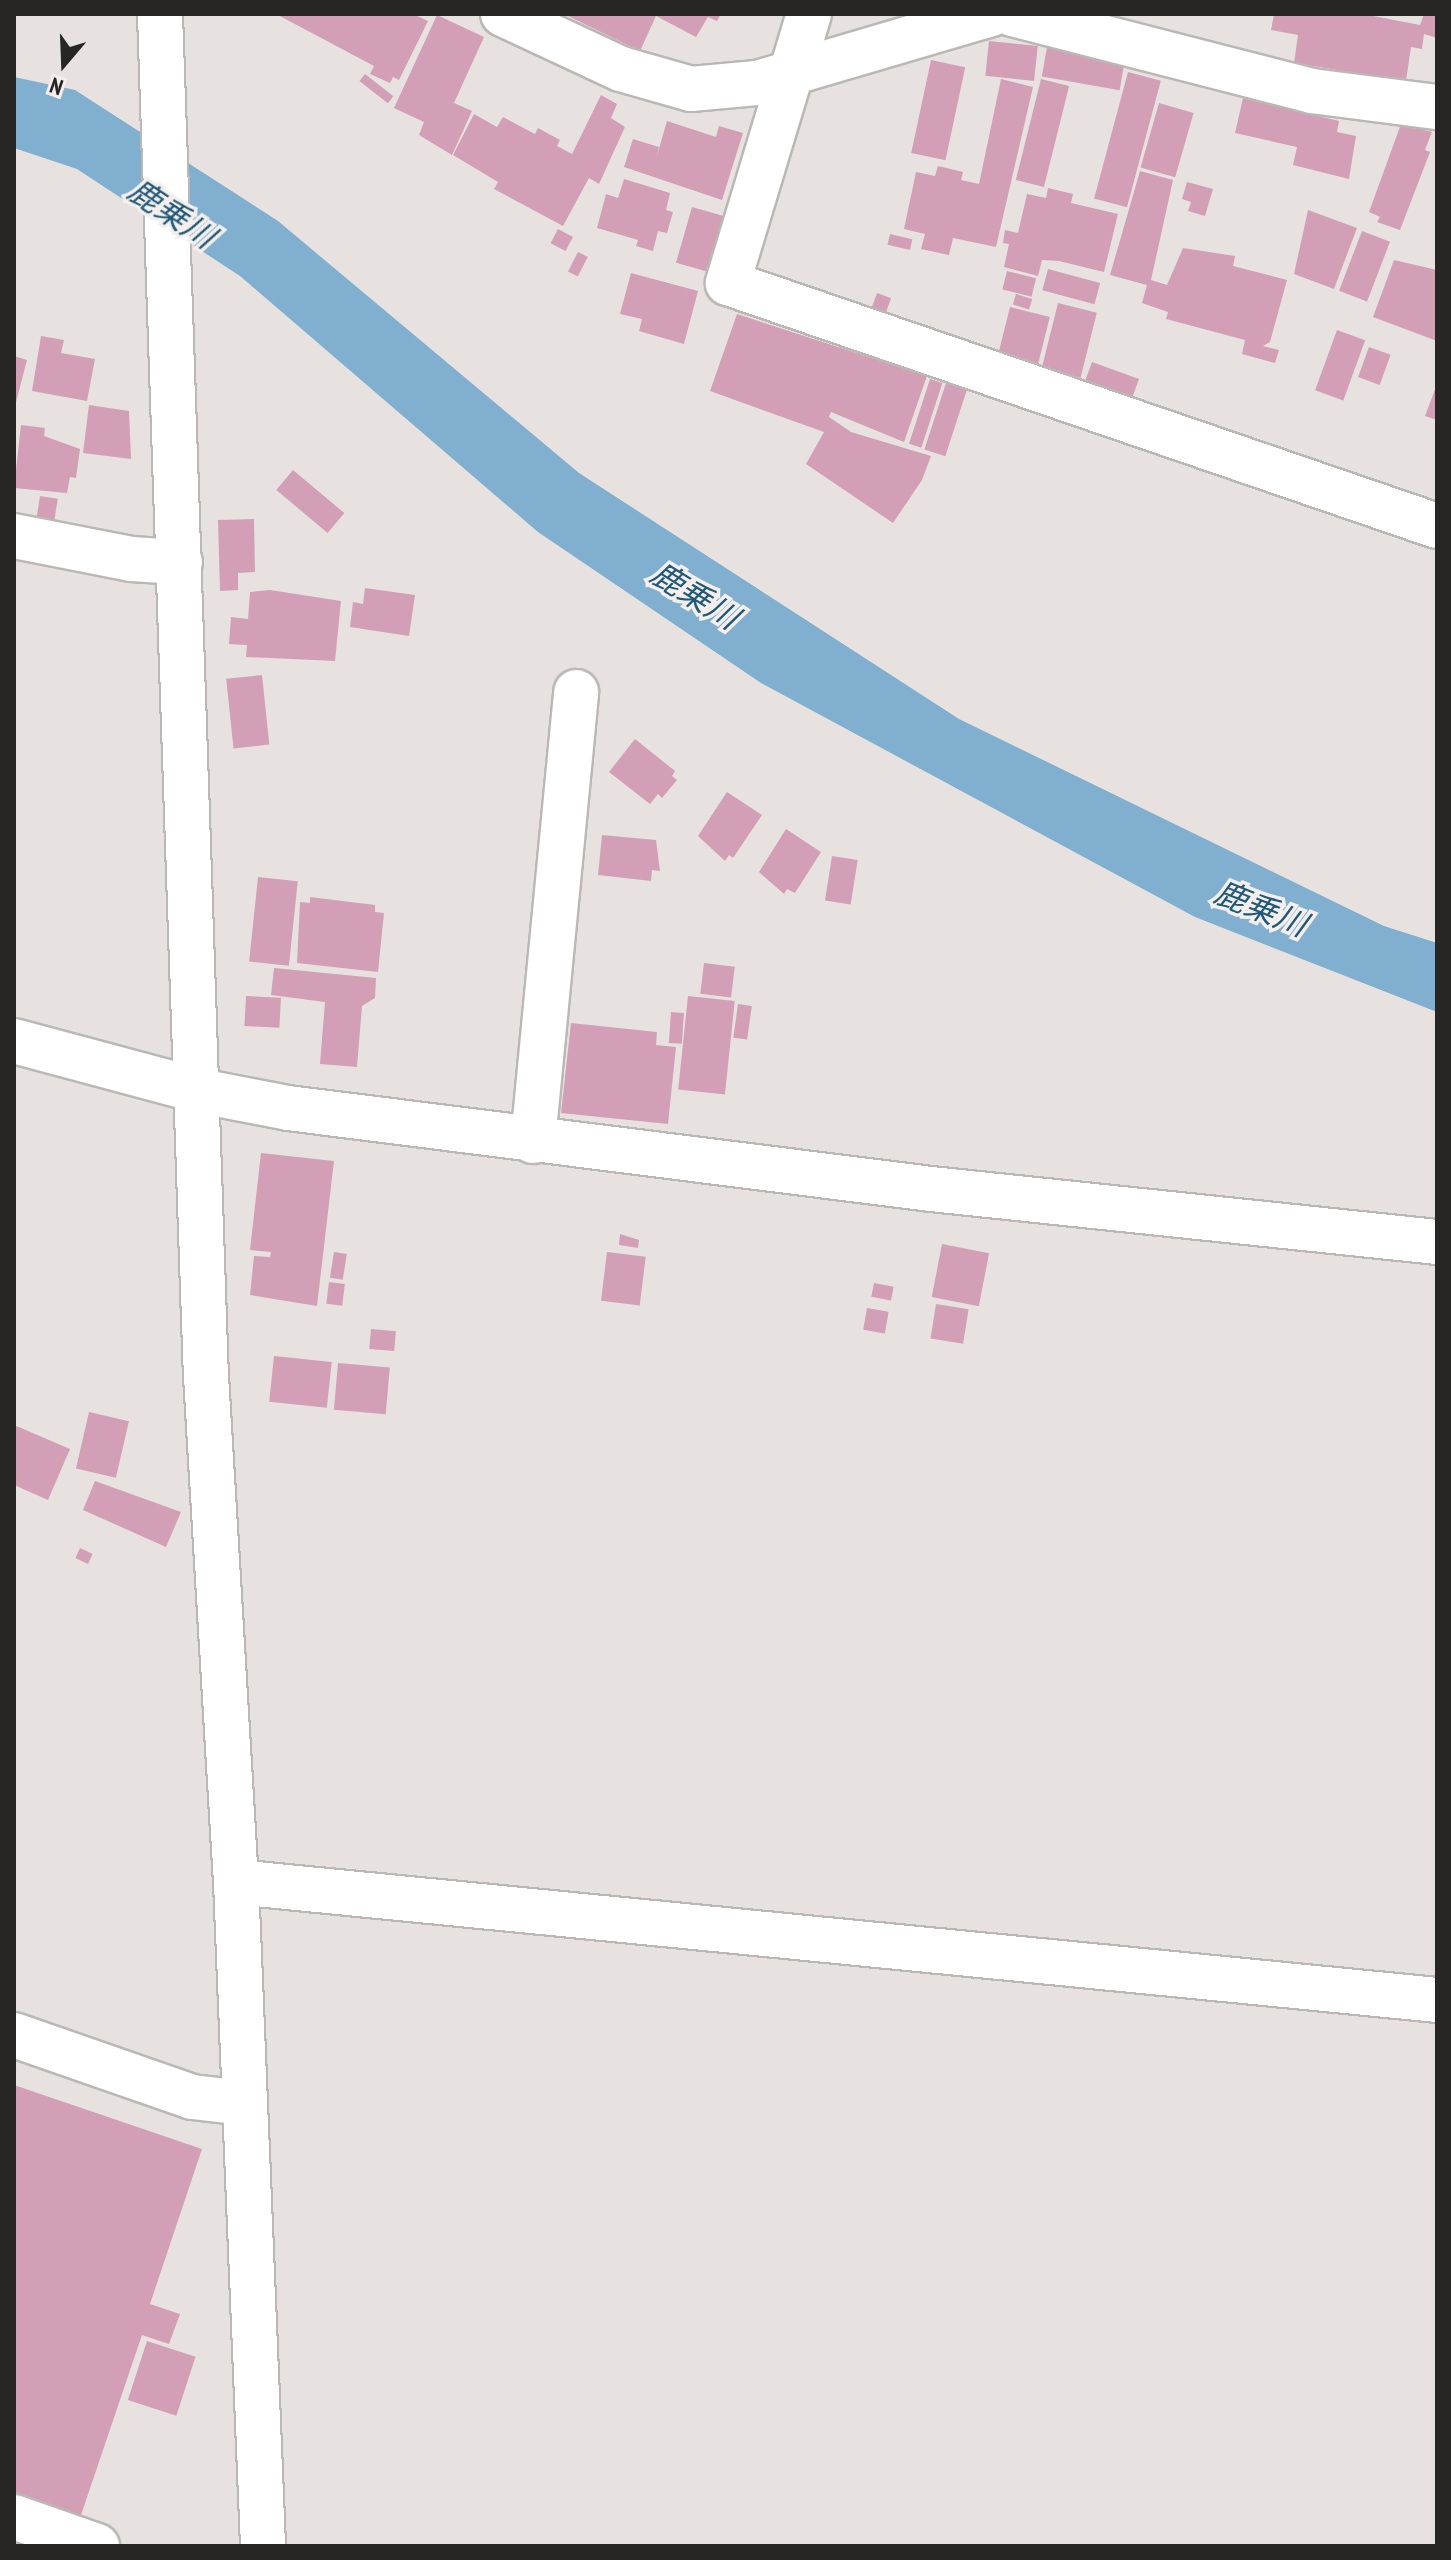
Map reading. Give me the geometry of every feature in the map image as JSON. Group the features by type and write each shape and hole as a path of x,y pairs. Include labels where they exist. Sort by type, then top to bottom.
{"street":[{"path":"503,14 656,83 724,88 788,74 992,14"},
{"path":"809,14 788,74 728,283 1437,526"},
{"path":"1012,14 1312,91 1437,107"},
{"path":"160,18 166,313 180,562 200,1091 206,1376 236,1882 263,2546"},
{"path":"14,536 131,559 180,562"},
{"path":"533,1141 576,692"},
{"path":"14,1041 200,1091 533,1141 1437,1242"},
{"path":"236,1882 1437,2000"},
{"path":"14,2035 192,2097 244,2103"},
{"path":"14,2517 97,2546"}],"water":[{"name":"鹿乗川","path":"14,77 75,90 278,221 579,473 959,719 1384,926 1437,943 1437,1012 1195,917 761,683 538,532 240,276 77,169 14,148"}],"building":[{"path":"276,14 413,14 428,21 399,80 393,77 390,83 370,74 374,66"},
{"path":"564,14 721,14 717,21 708,17 696,37 656,16 640,51"},
{"path":"1274,14 1363,14 1420,25 1424,14 1437,14 1437,38 1424,34 1422,49 1411,47 1406,81 1294,63 1298,35 1271,30"},
{"path":"437,15 484,37 454,103 472,111 452,155 419,135 424,122 394,108"},
{"path":"989,41 1038,46 1034,81 985,76"},
{"path":"1047,47 1125,61 1120,90 1042,77"},
{"path":"931,60 965,67 945,160 911,153"},
{"path":"1128,72 1161,81 1127,207 1094,199"},
{"path":"365,74 393,96 388,103 359,81"},
{"path":"1001,79 1033,87 996,247 953,238 949,255 921,249 925,234 904,229 916,172 935,176 938,166 963,172 961,180 979,184"},
{"path":"1041,79 1069,86 1044,187 1016,180"},
{"path":"601,95 617,104 611,118 625,127 599,184 589,178 563,226 494,189 498,182 453,155 474,114 497,127 503,117 535,134 538,128 560,140 557,146 572,154"},
{"path":"1243,98 1339,121 1337,132 1356,136 1349,179 1293,165 1297,147 1235,133"},
{"path":"1159,103 1194,113 1175,177 1141,167"},
{"path":"667,121 716,137 719,126 743,133 722,200 624,167 633,139 659,147 656,159"},
{"path":"1401,124 1432,132 1425,150 1430,152 1400,230 1377,222 1380,217 1369,212"},
{"path":"1140,171 1173,180 1151,280 1167,285 1183,248 1235,256 1233,266 1287,280 1270,342 1263,346 1279,350 1275,363 1242,354 1245,340 1166,319 1168,312 1142,303 1147,285 1110,275"},
{"path":"624,179 670,193 666,210 673,212 667,233 658,231 653,251 636,246 638,240 597,228 606,194 618,198"},
{"path":"1187,182 1213,189 1205,216 1188,211 1191,202 1182,199"},
{"path":"1048,188 1073,194 1071,203 1118,214 1104,272 1042,260 1038,276 1004,267 1009,244 1003,243 1005,230 1018,233 1027,194 1046,198"},
{"path":"692,207 724,216 708,272 676,263"},
{"path":"1308,210 1357,228 1334,289 1294,274"},
{"path":"558,229 573,237 565,251 550,243"},
{"path":"1362,231 1390,242 1367,302 1339,291"},
{"path":"890,234 912,239 910,250 888,245"},
{"path":"578,252 588,257 578,277 568,272"},
{"path":"1394,260 1437,270 1437,341 1373,317"},
{"path":"1048,269 1100,283 1094,304 1042,290"},
{"path":"1007,271 1036,278 1032,297 1002,289"},
{"path":"631,273 698,291 684,344 639,331 642,319 620,314"},
{"path":"877,293 891,298 885,315 871,310"},
{"path":"1016,294 1032,299 1029,309 1013,305"},
{"path":"1058,303 1097,313 1081,378 1042,368"},
{"path":"1010,307 1050,317 1038,364 998,355"},
{"path":"737,314 927,376 904,442 831,412 829,417 851,432 931,456 922,480 893,523 806,464 824,432 710,391"},
{"path":"1337,330 1365,340 1343,400 1315,390"},
{"path":"41,336 64,340 61,353 95,359 87,401 32,391"},
{"path":"1369,347 1391,355 1380,385 1358,377"},
{"path":"14,356 27,360 15,406 14,406"},
{"path":"1092,362 1139,379 1132,399 1085,382"},
{"path":"930,379 942,383 921,448 909,444"},
{"path":"946,383 967,390 945,456 924,450"},
{"path":"1437,384 1437,420 1425,416"},
{"path":"89,405 129,411 131,459 83,453"},
{"path":"21,425 45,428 44,436 80,449 76,478 70,477 67,493 14,488"},
{"path":"293,470 344,513 328,533 276,490"},
{"path":"40,496 58,499 54,525 36,523"},
{"path":"254,519 255,572 238,573 238,590 220,591 218,520"},
{"path":"365,588 415,595 409,636 350,627 353,602 363,604"},
{"path":"270,590 341,601 335,661 246,657 247,645 229,644 231,617 248,619 250,592"},
{"path":"262,675 269,745 234,748 226,679"},
{"path":"635,739 675,771 672,776 677,780 662,798 658,794 650,804 609,772"},
{"path":"727,792 762,815 733,858 729,855 725,861 698,836"},
{"path":"786,829 821,852 795,893 787,889 784,894 759,872"},
{"path":"602,835 656,840 660,871 652,870 651,881 598,875"},
{"path":"832,856 858,860 851,905 825,900"},
{"path":"258,877 298,881 289,966 249,962"},
{"path":"310,897 375,905 375,912 384,913 378,972 297,963 300,902 310,903"},
{"path":"704,963 735,967 731,998 700,994"},
{"path":"274,968 376,978 375,998 362,1006 357,1067 320,1064 325,1002 271,995"},
{"path":"246,996 281,998 279,1028 244,1026"},
{"path":"688,996 735,1001 725,1094 678,1089"},
{"path":"738,1004 752,1006 747,1040 733,1038"},
{"path":"671,1012 684,1013 682,1044 669,1043"},
{"path":"571,1023 657,1032 656,1045 676,1047 668,1124 561,1113"},
{"path":"261,1153 334,1161 317,1306 250,1295 254,1256 270,1257 271,1252 250,1250"},
{"path":"620,1234 639,1240 638,1248 619,1245"},
{"path":"942,1244 989,1253 979,1306 932,1297"},
{"path":"334,1252 347,1254 343,1280 330,1278"},
{"path":"607,1252 646,1257 640,1305 601,1301"},
{"path":"329,1282 345,1284 342,1306 326,1304"},
{"path":"874,1283 894,1287 891,1301 871,1297"},
{"path":"936,1304 969,1309 963,1344 931,1339"},
{"path":"867,1308 889,1312 885,1333 863,1330"},
{"path":"371,1329 396,1331 394,1351 369,1349"},
{"path":"274,1356 332,1362 327,1408 269,1402"},
{"path":"338,1363 390,1368 386,1414 334,1410"},
{"path":"89,1412 129,1421 116,1478 76,1469"},
{"path":"14,1425 70,1449 48,1500 14,1485"},
{"path":"95,1481 181,1512 166,1547 83,1510"},
{"path":"80,1548 93,1554 88,1564 75,1558"},
{"path":"14,2085 202,2149 150,2304 180,2314 169,2344 142,2335 80,2518 14,2496"},
{"path":"147,2341 196,2357 176,2416 128,2400"}]}
